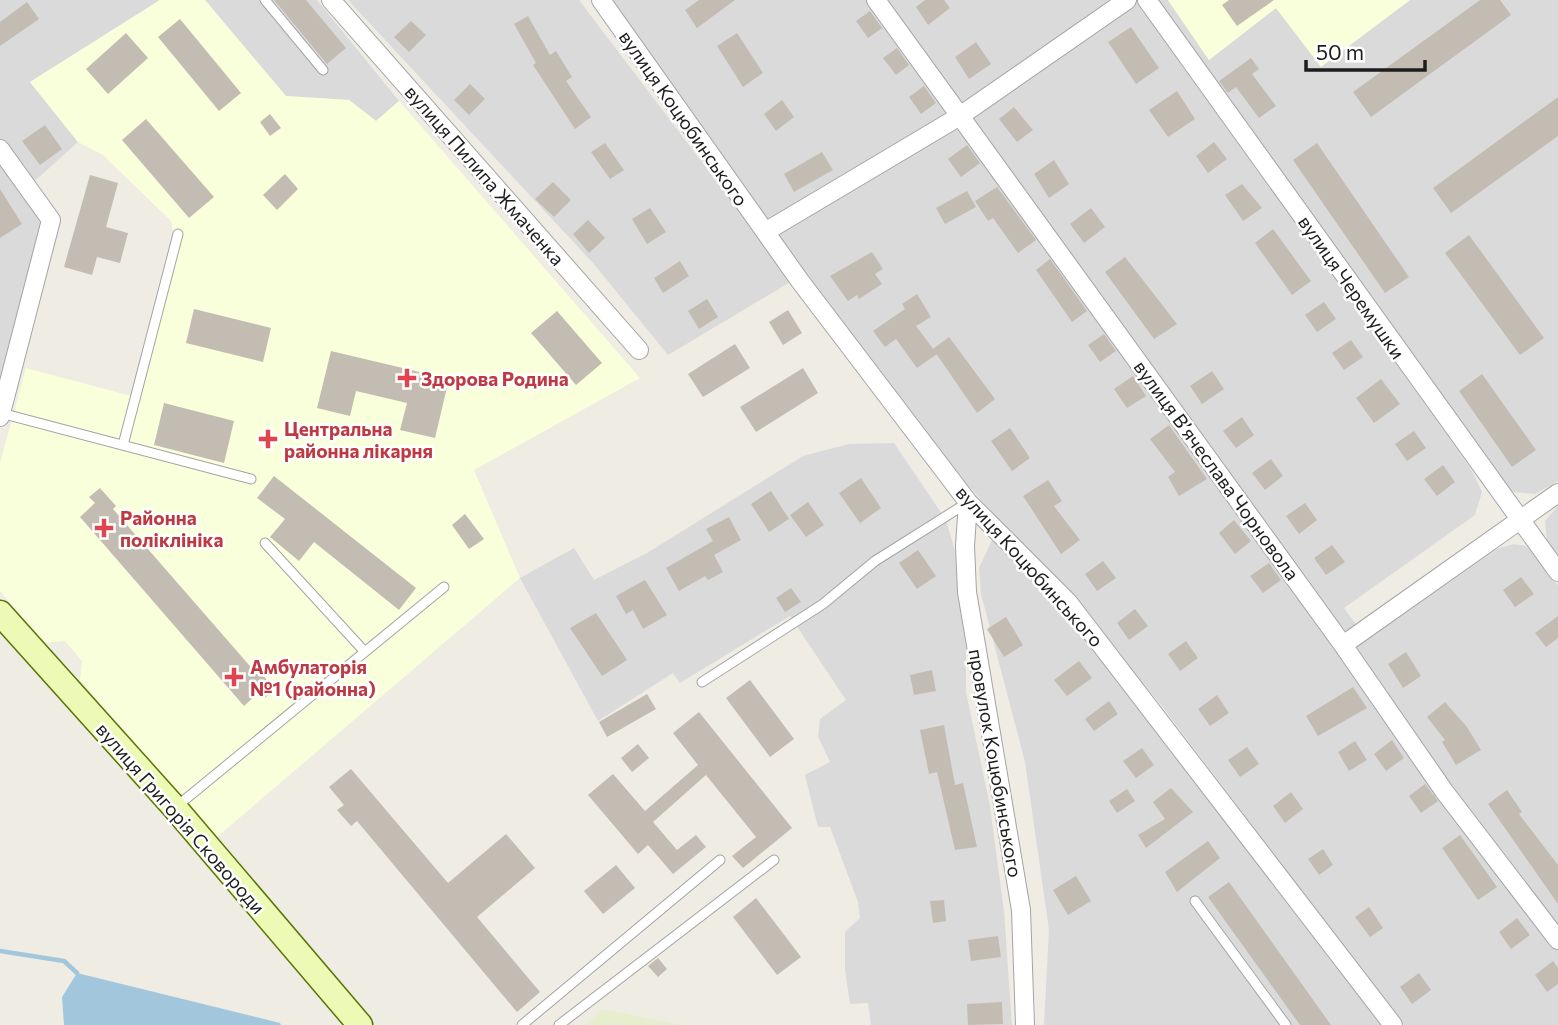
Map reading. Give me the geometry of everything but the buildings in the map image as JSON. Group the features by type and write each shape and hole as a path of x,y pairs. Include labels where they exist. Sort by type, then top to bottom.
{"street":[{"name":"вулиця Пилипа Жмаченка","path":"331,0 639,350"},
{"name":"вулиця Коцюбинського","path":"601,0 765,232 968,502 1068,601 1386,1023"},
{"name":"вулиця Вʼячеслава Чорновола","path":"876,0 1343,645 1444,791 1558,940"},
{"path":"765,232 960,116 1128,0"},
{"name":"вулиця Черемушки","path":"1147,0 1558,572"},
{"path":"0,149 51,220 1,415"},
{"path":"1343,645 1558,493"},
{"name":"провулок Коцюбинського","path":"968,502 965,545 967,592 1021,910 1025,1025"},
{"name":"вулиця Григорія Сковороди","path":"0,613 175,808 359,1025"}],"lane":[{"path":"265,0 323,70"},
{"path":"123,445 178,234"},
{"path":"1,415 251,479"},
{"path":"702,682 823,604 875,561 968,502"},
{"path":"265,543 365,652"},
{"path":"175,808 444,587"},
{"path":"522,1025 720,860"},
{"path":"559,1025 774,860"},
{"path":"1195,901 1286,1025"}],"shaded area":[{"path":"0,0 160,0 30,82 78,142 28,187 42,225 0,387"},
{"name":"Центральна районна лікарня","path":"160,0 205,0 286,96 349,100 376,121 399,101 640,378 474,470 520,578 217,837 80,680 82,661 65,641 45,643 0,591 0,463 26,368 131,396 174,237 171,221 103,155 78,142 30,82"},
{"path":"205,0 317,0 399,101 376,121 349,100 285,96"},
{"path":"348,0 579,0 792,281 668,355 593,263"},
{"path":"608,0 1137,0 1471,469 1482,492 1475,515 1344,608 1366,638 1489,551 1514,544 1526,546 1558,586 1558,1025 1404,1025 1161,705 1066,589 1004,526 942,456 805,278"},
{"path":"1156,0 1168,0 1209,60 1276,8 1321,66 1410,0 1558,0 1558,481 1535,494 1514,492 1504,485"},
{"path":"1168,0 1410,0 1321,67 1276,8 1209,60"},
{"path":"894,443 946,520 955,551 966,647 966,692 990,806 1004,911 1012,1025 871,1025 868,1003 850,1004 845,970 845,932 860,918 858,902 830,827 818,827 805,775 830,762 818,737 820,719 846,700 790,616 680,683 673,673 598,721 520,578 574,548 594,580 647,553 803,456 849,444"},
{"path":"1558,506 1558,559 1547,541 1545,521"},
{"path":"994,536 1062,606 1382,1025 1044,1025 1049,930 1025,762 981,594 979,568"},
{"path":"602,1009 680,1025 586,1025"}],"water":[{"path":"77,973 281,1025 64,1025 62,997"}],"waterway":[{"path":"0,951 64,961 77,973"}],"place":[{"name":"Здорова Родина","path":"407,378"},
{"name":"Центральна районна лікарня","path":"268,439"},
{"name":"Районна поліклініка","path":"104,528"},
{"name":"Амбулаторія №1 (районна)","path":"234,677"}]}
